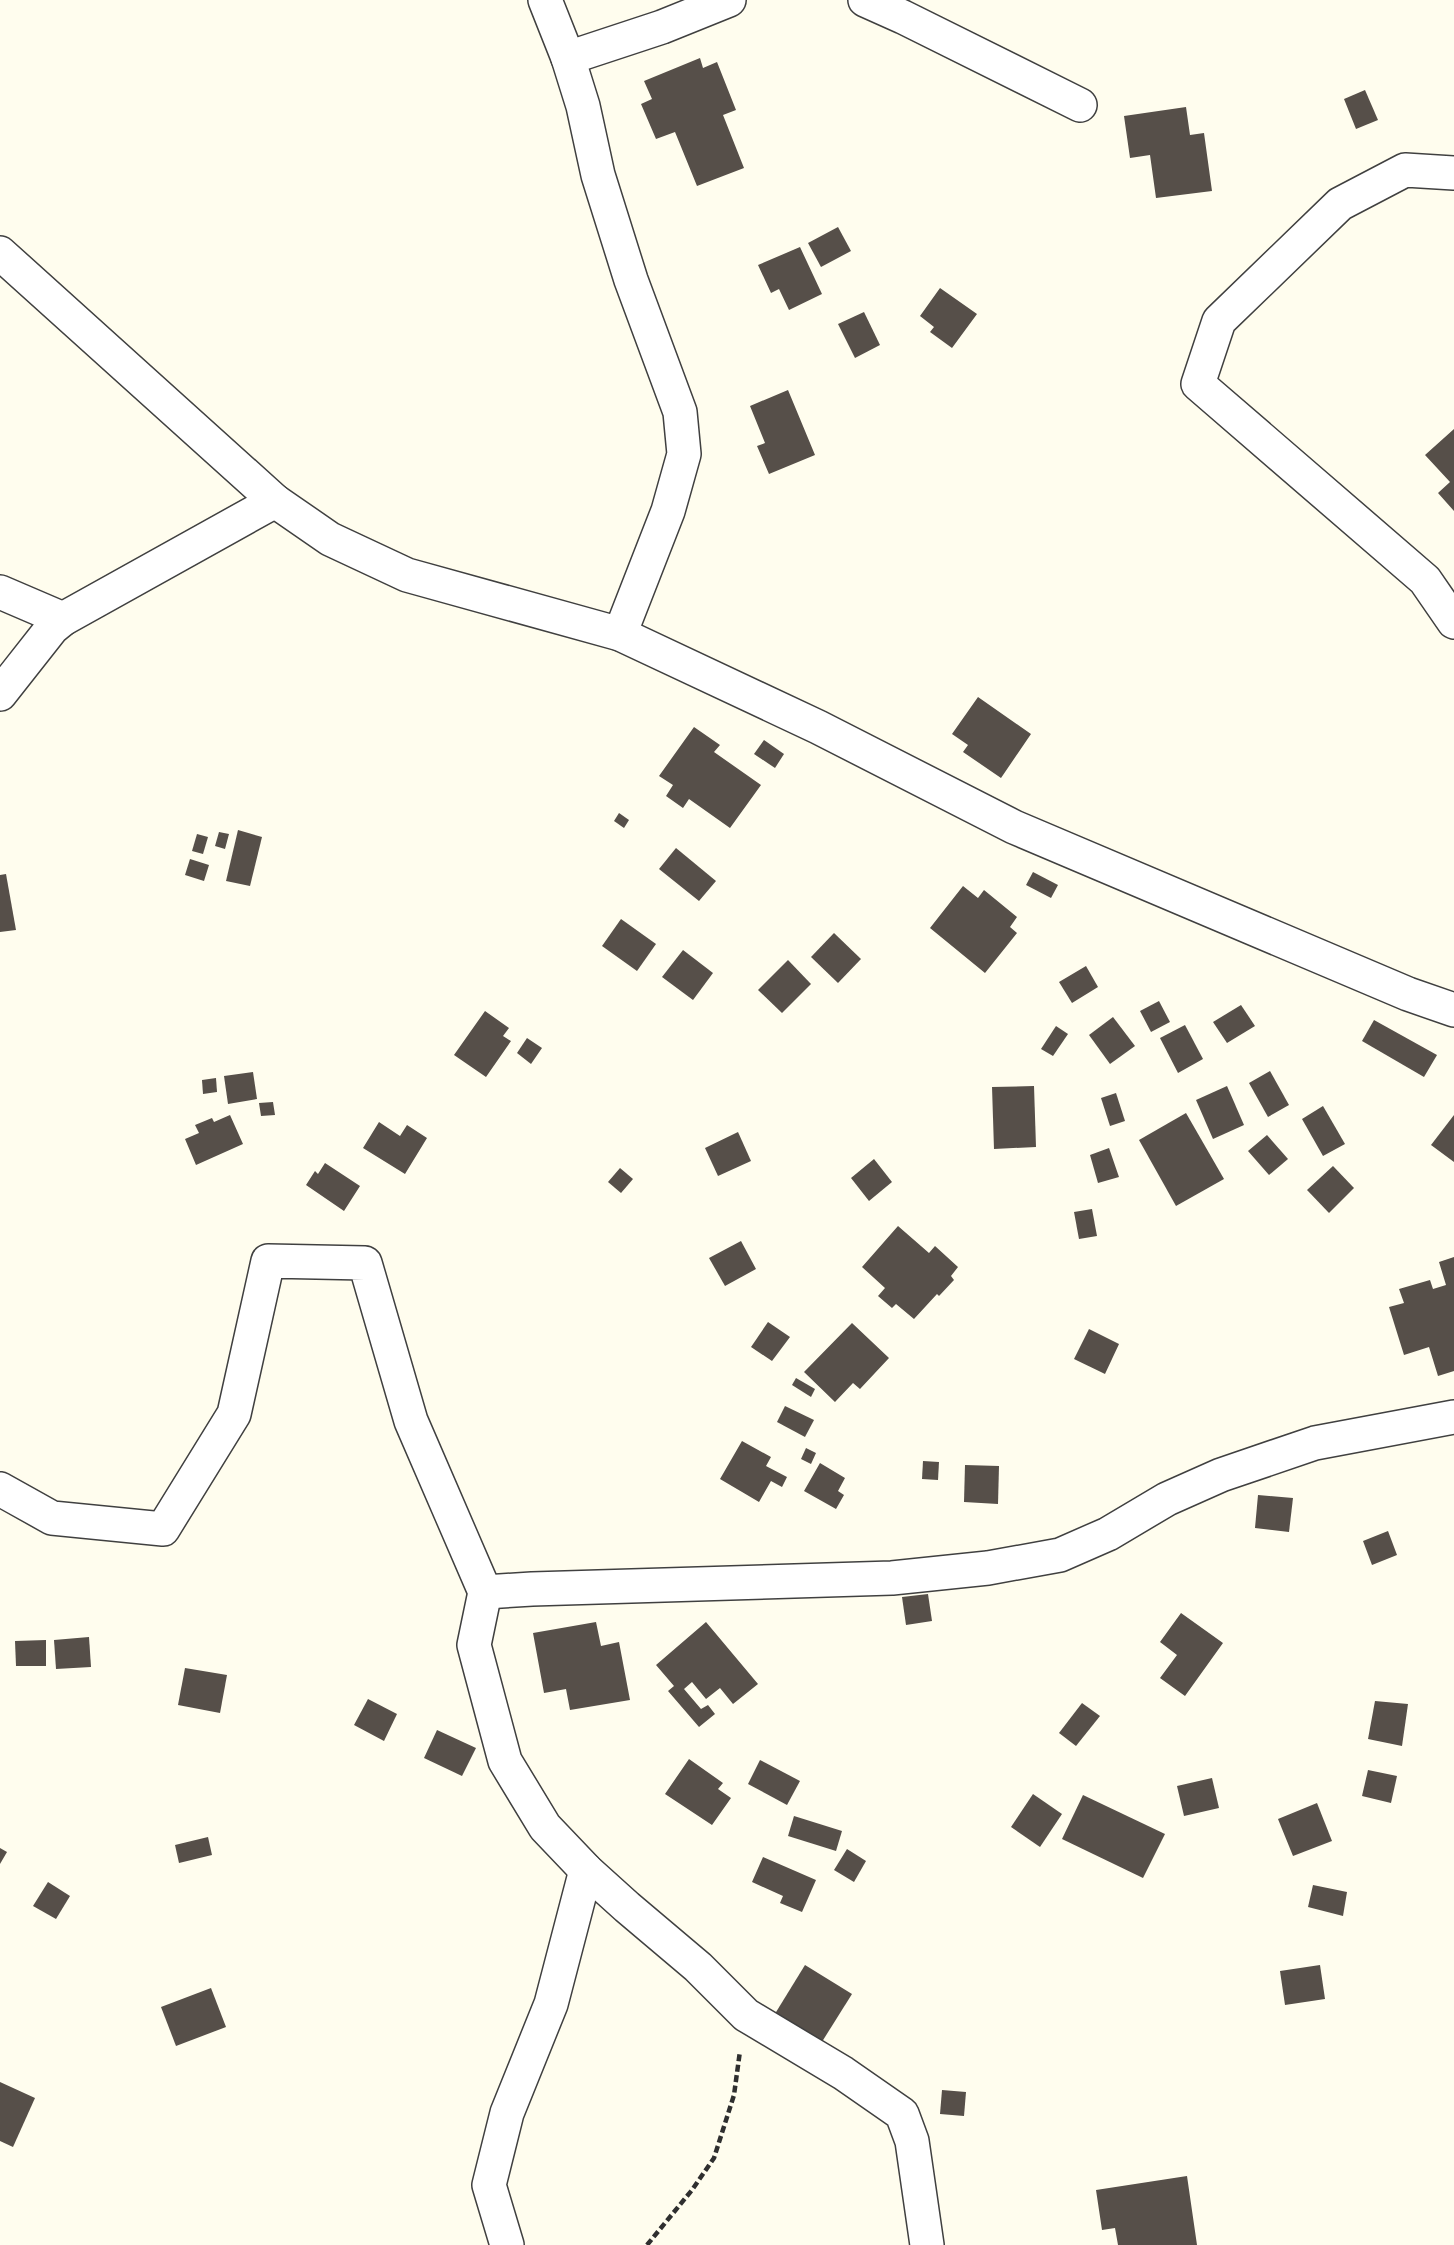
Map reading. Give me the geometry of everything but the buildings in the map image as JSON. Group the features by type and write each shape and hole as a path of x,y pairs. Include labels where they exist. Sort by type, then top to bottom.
{"street":[{"path":"545,0 583,106 598,175 631,280 680,412 684,454 668,511 620,635"},
{"path":"568,58 662,27 729,0"},
{"path":"865,0 1080,105"},
{"path":"1454,173 1405,170 1340,204 1219,321 1198,384 1425,580 1454,622"},
{"path":"0,253 275,501 330,539 407,575 620,635 818,727 1014,827 1408,994 1454,1010"},
{"path":"0,694 63,618 275,501"},
{"path":"0,592 63,618"},
{"path":"0,1489 52,1518 163,1529 234,1414 268,1261 365,1263 411,1421 485,1592 474,1645 505,1761 545,1827 586,1870 698,1967 746,2015 843,2073 902,2114 912,2141 927,2245"},
{"path":"485,1592 892,1578 988,1569 1060,1555 1108,1534 1167,1499 1221,1475 1315,1443 1454,1417"},
{"path":"507,2245 489,2185 507,2113 551,2004 586,1870"}],"path":[{"path":"647,2245 714,2158 734,2095 746,2015"}]}
